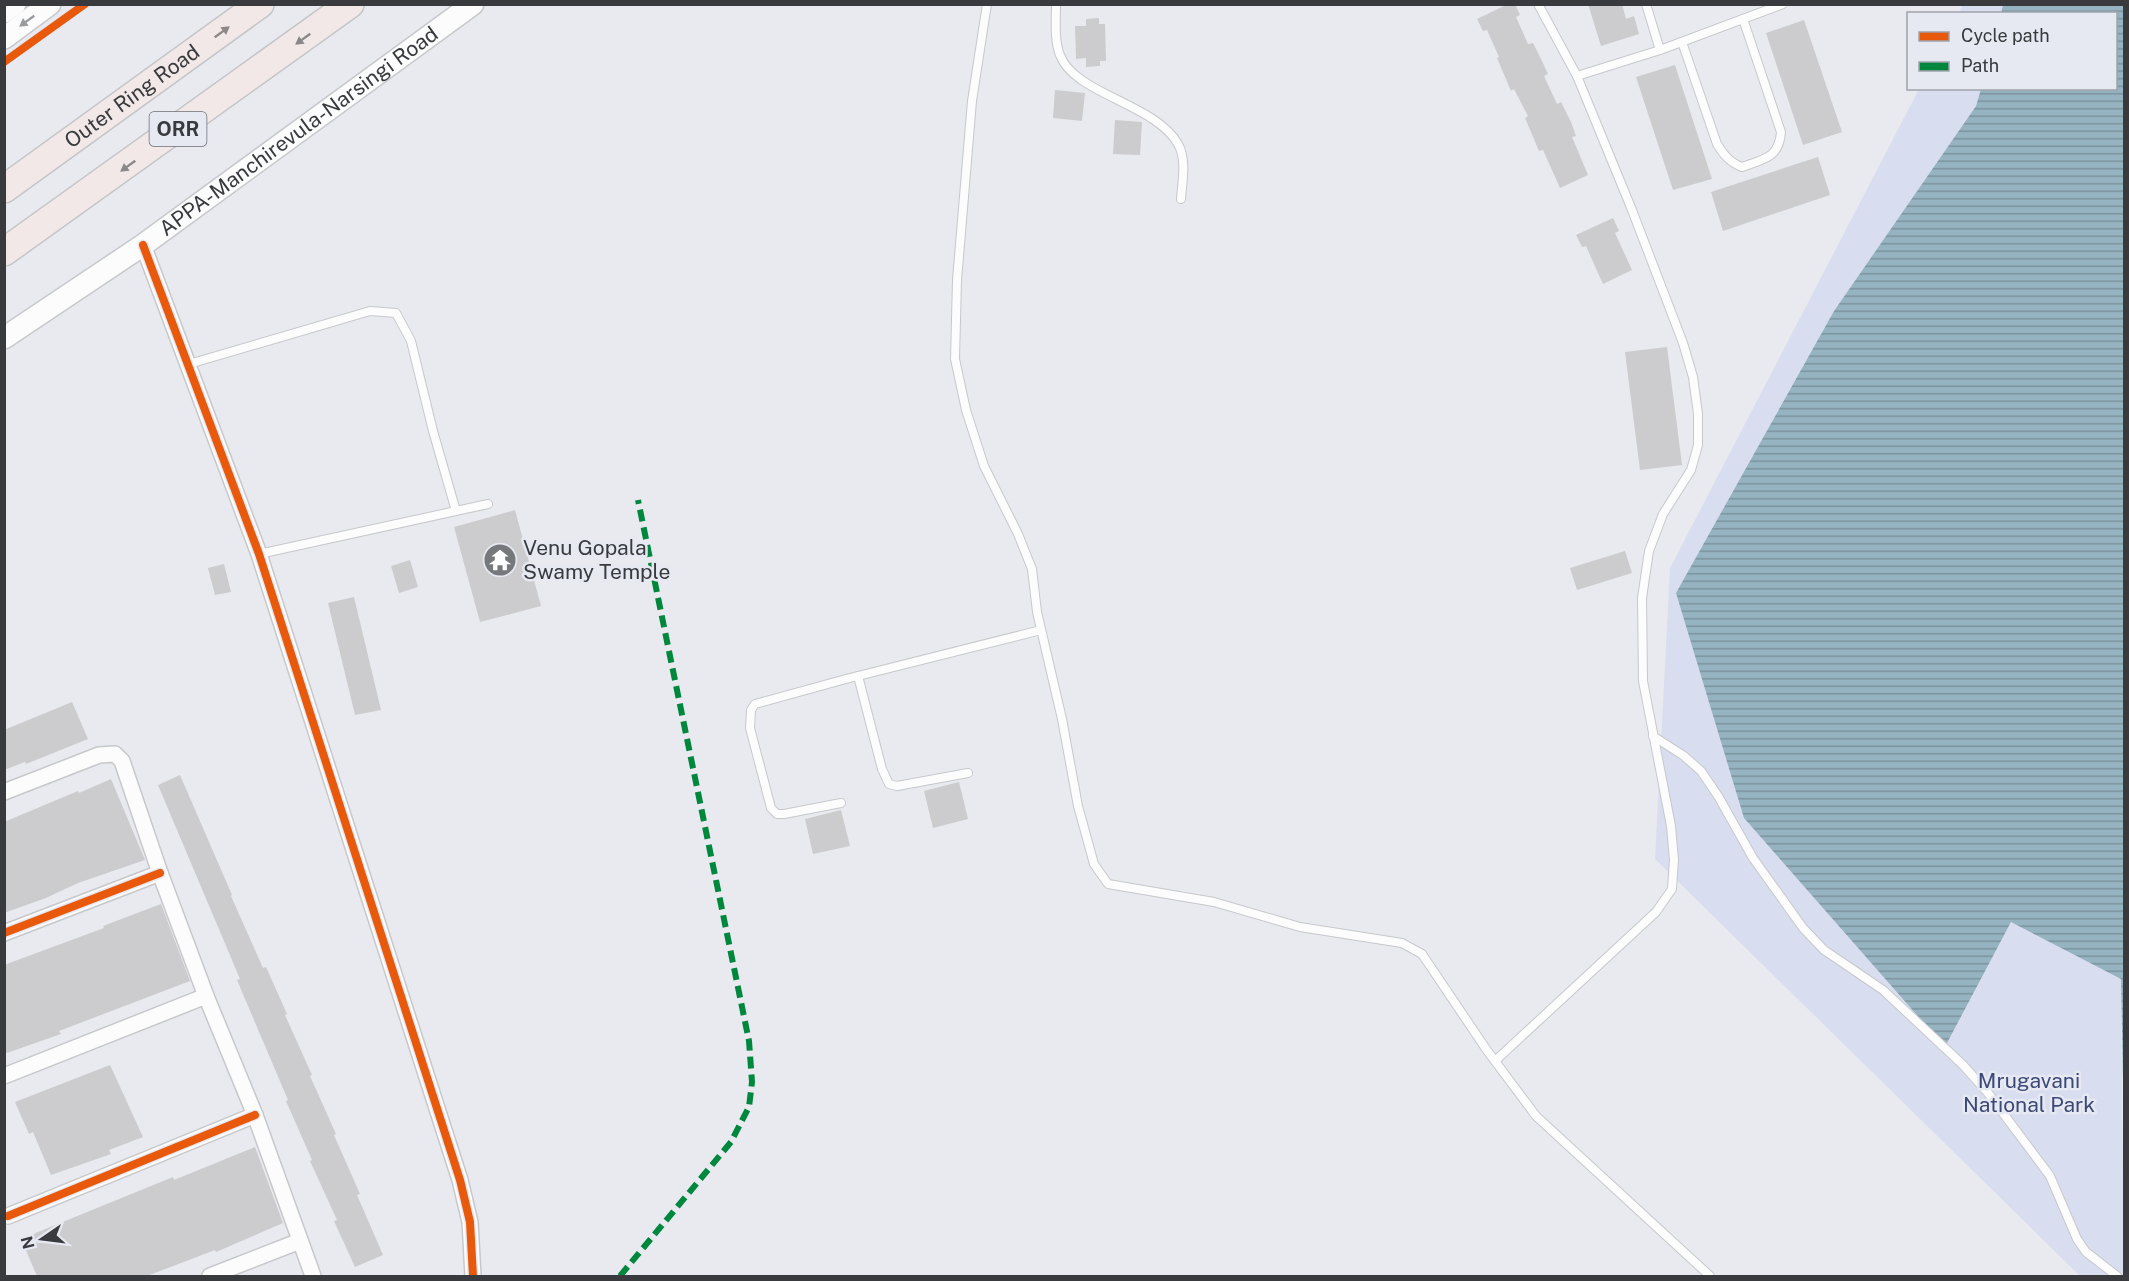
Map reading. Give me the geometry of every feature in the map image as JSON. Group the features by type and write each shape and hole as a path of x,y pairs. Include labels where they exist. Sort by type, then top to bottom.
{"highway":[{"name":"Outer Ring Road","path":"4,189 260,4"},
{"name":"ORR","path":"4,252 350,4"}],"main road":[{"path":"4,12 15,4"},
{"path":"4,38 50,4"},
{"name":"APPA-Manchirevula-Narsingi Road","path":"4,338 143,245 473,4"}],"street":[{"path":"143,245 259,554 460,1180 470,1222 473,1276"},
{"path":"4,792 99,755 115,754 122,761 160,873 206,996 255,1115 313,1276"},
{"path":"4,933 160,873"},
{"path":"4,1076 206,996"},
{"path":"8,1216 255,1115"},
{"path":"210,1276 300,1241"}],"lane":[{"path":"987,4 972,101 957,280 956,358 966,410 984,466 1018,534 1032,569 1041,630 1062,719 1078,806 1094,864 1108,884 1214,902 1300,927 1402,943 1422,954 1495,1061 1536,1116 1710,1276"},
{"path":"1056,4 1057,41 1060,56 1073,74 1160,123 1179,145 1182,159 1181,199"},
{"path":"1495,1061 1656,912 1672,889 1674,860 1671,826 1643,681 1642,598 1649,552 1663,514 1691,470 1698,445 1698,414 1693,377 1683,343 1577,76 1538,4"},
{"path":"1646,4 1660,50"},
{"path":"1577,76 1660,50 1743,19 1763,8 1783,4"},
{"path":"1682,42 1717,144 1723,154 1731,162 1742,167 1769,158 1780,144 1781,132 1743,19"},
{"path":"189,364 370,311 396,313 411,341 456,511"},
{"path":"259,554 488,504"},
{"path":"841,803 784,814 777,814 771,808 749,718 755,704 1041,630"},
{"path":"858,676 882,769 889,784 897,786 968,773"},
{"path":"1653,736 1684,756 1701,771 1753,858 1803,928 1824,950 1883,990 1964,1065 1988,1093 2050,1176 2086,1252 2117,1276"}],"green space":[{"path":"1963,5 2003,5 2001,12 1959,12"},
{"name":"Mrugavani National Park","path":"1918,90 1981,90 1976,106 1834,311 1676,593 1946,1046 2011,922 2121,979 2124,1276 2080,1276 1655,859 1670,568"}],"shaded area":[{"path":"2003,5 2124,5 2124,1136 2121,979 2011,922 1945,1047 1744,818 1676,593 1834,311 1976,106 1981,90 2117,90 2117,12 2001,12"}],"building":[{"path":"1508,4 1515,4 1520,15 1516,17 1528,44 1533,43 1548,74 1544,76 1557,104 1561,102 1571,122 1576,136 1572,137 1588,175 1560,188 1543,150 1539,151 1525,118 1528,116 1514,89 1511,91 1487,30 1483,31 1477,19"},
{"path":"1588,4 1622,4 1626,19 1634,16 1639,34 1601,46"},
{"path":"1099,18 1099,24 1105,24 1106,61 1100,61 1100,66 1086,67 1086,58 1076,59 1075,26 1086,26 1086,19"},
{"path":"1804,20 1842,132 1803,145 1766,33"},
{"path":"1675,65 1712,179 1673,190 1636,77"},
{"path":"1055,90 1085,93 1082,121 1053,118"},
{"path":"1115,120 1142,122 1140,155 1113,154"},
{"path":"1818,157 1830,195 1723,231 1711,192"},
{"path":"1613,218 1619,231 1615,233 1632,270 1603,284 1586,246 1582,247 1576,235"},
{"path":"1667,347 1682,465 1640,470 1625,352"},
{"path":"515,510 541,606 480,622 454,527"},
{"path":"1625,551 1632,573 1577,590 1570,568"},
{"path":"410,560 418,587 399,593 391,566"},
{"path":"224,564 231,592 215,595 208,568"},
{"path":"354,597 381,710 355,715 328,603"},
{"path":"72,702 88,739 26,764 25,762 4,770 4,730"},
{"path":"180,775 263,968 266,967 287,1014 285,1015 312,1075 310,1076 336,1134 334,1135 360,1194 357,1195 383,1255 355,1267 334,1221 337,1220 310,1161 312,1160 286,1101 288,1100 237,980 240,979 158,785"},
{"path":"111,779 145,860 78,883 46,898 4,913 4,822"},
{"path":"959,782 968,819 933,828 924,791"},
{"path":"841,810 850,846 813,854 805,819"},
{"path":"161,904 190,981 59,1031 61,1034 4,1054 4,965"},
{"path":"110,1065 143,1137 109,1150 111,1154 51,1175 33,1132 29,1134 15,1102"},
{"path":"255,1147 283,1223 216,1252 215,1250 147,1276 37,1276 21,1239 173,1177 174,1180"}],"marked path":[{"path":"620,1276 731,1142 749,1107 752,1082 749,1041 638,500"}],"cycle path":[{"path":"4,62 85,4"},
{"path":"143,245 259,554 460,1180 470,1222 473,1276"},
{"path":"4,933 160,873"},
{"path":"8,1216 255,1115"}],"place":[{"name":"Venu Gopala Swamy Temple","path":"500,560"}]}
